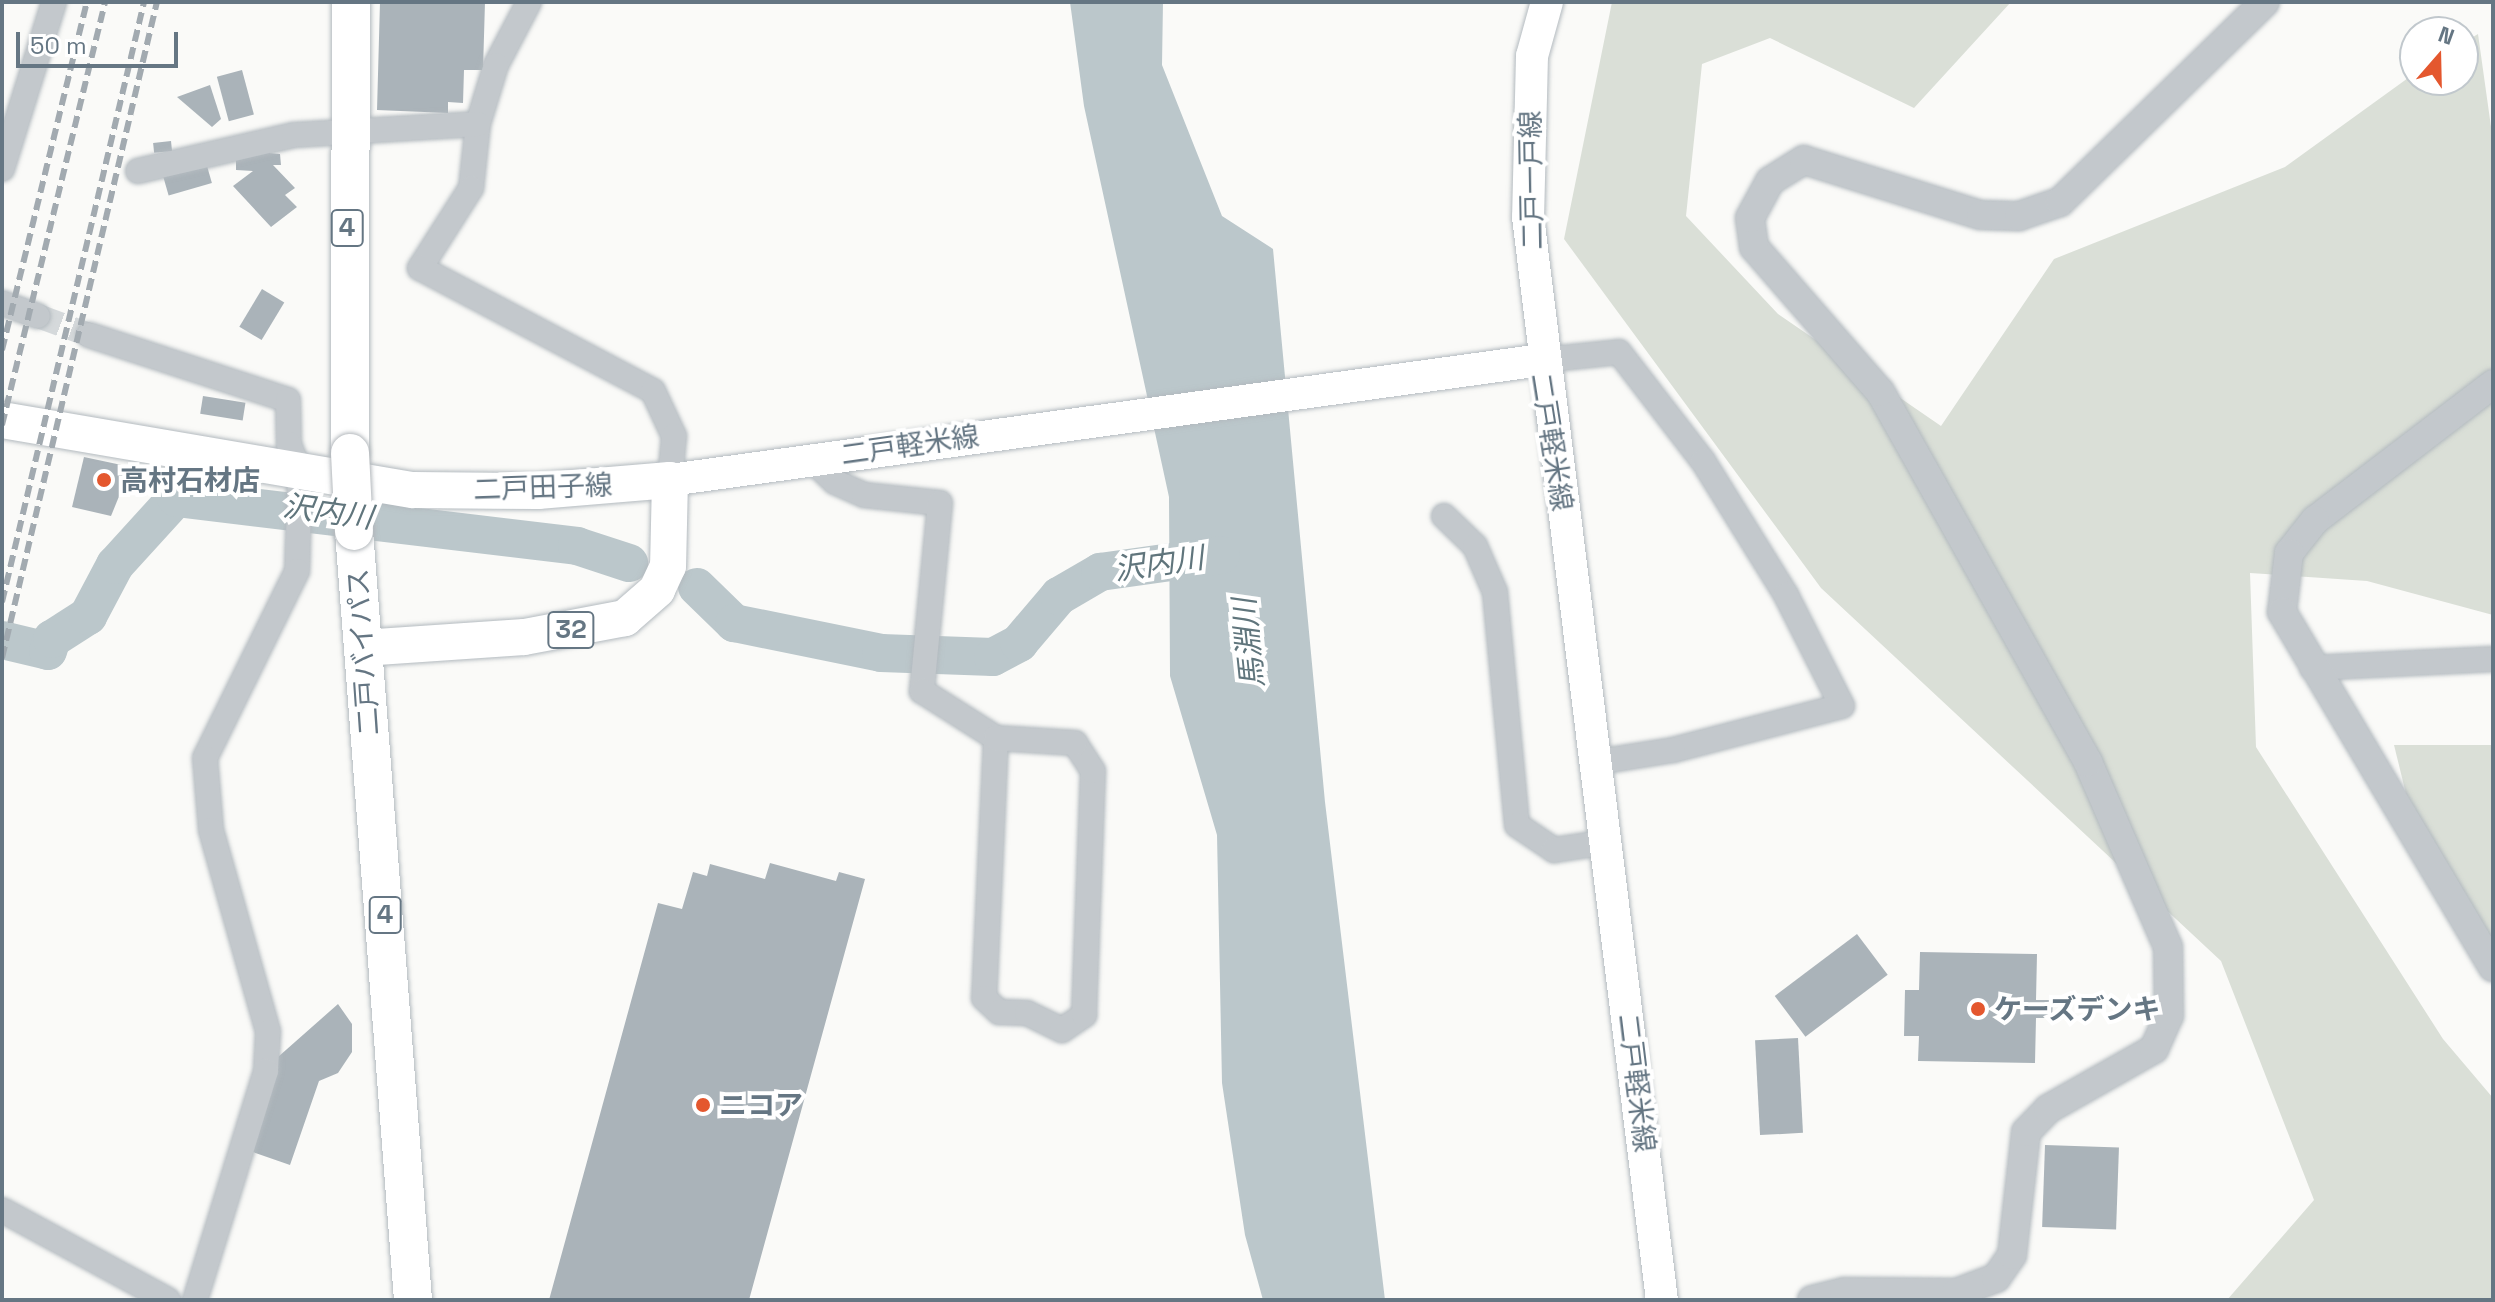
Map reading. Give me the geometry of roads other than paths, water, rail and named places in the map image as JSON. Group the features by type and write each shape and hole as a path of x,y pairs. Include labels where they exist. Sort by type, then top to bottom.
{"highway":[{"name":"二戸バイパス","path":"351,2 346,134 350,453 362,648 413,1300"}],"main road":[{"name":"二戸一戸線","path":"1542,360 1527,133 1532,56 1547,2"},
{"name":"二戸軽米線","path":"670,480 1367,379 1542,360 1597,762 1662,1300"},
{"name":"二戸田子線","path":"2,420 413,490 538,491 670,480"},
{"name":"32","path":"362,648 524,637 625,618 657,590 668,566 670,480"}],"street":[{"path":"3,154 54,2"},
{"path":"529,2 496,65 478,124 471,188 420,268 653,391 674,436 670,480"},
{"path":"1812,1300 1844,1292 1956,1293 1996,1278 2012,1255 2026,1132 2048,1109 2154,1049 2169,1016 2168,947 2088,762 1880,392 1754,247 1750,218 1770,181 1804,160 1981,215 2019,216 2060,202 2265,2"},
{"path":"138,171 294,135 478,124"},
{"path":"2,303 38,316"},
{"path":"89,335 288,400 289,444 300,472 297,571 205,758 211,830 268,1032 266,1071 195,1300"},
{"path":"1542,360 1619,352 1703,461 1786,595 1842,706 1673,750 1597,762"},
{"path":"2493,384 2315,520 2289,553 2282,612 2312,668 2388,781 2493,967"},
{"path":"811,459 835,482 864,495 940,503 922,691 996,738 1075,743 1093,771 1084,1015 1062,1030 1027,1013 999,1012 984,998 996,738"},
{"path":"1444,516 1475,546 1495,592 1517,825 1554,850 1607,842"},
{"path":"2312,668 2493,659"},
{"path":"2,1210 168,1300"}],"water":[{"name":"馬淵川","path":"1070,2 1163,2 1162,65 1222,216 1273,249 1325,802 1385,1300 1263,1300 1245,1235 1222,1083 1217,835 1170,676 1169,497 1084,106"}],"waterway":[{"name":"沢内川","path":"2,640 48,651 52,639 88,616 115,565 176,498 577,546 629,563"},
{"name":"沢内川","path":"697,587 734,623 881,653 993,657 1019,643 1059,596 1100,572 1221,555"}],"tunnel":[{"path":"38,316 89,335"}],"railway":[{"path":"2,350 87,2"},
{"path":"2,425 105,2"},
{"path":"2,602 144,2"},
{"path":"2,658 157,2"}],"place":[{"name":"高村石材店","path":"104,480"},
{"name":"ケーズデンキ","path":"1978,1009"},
{"name":"ニコア","path":"703,1105"}]}
